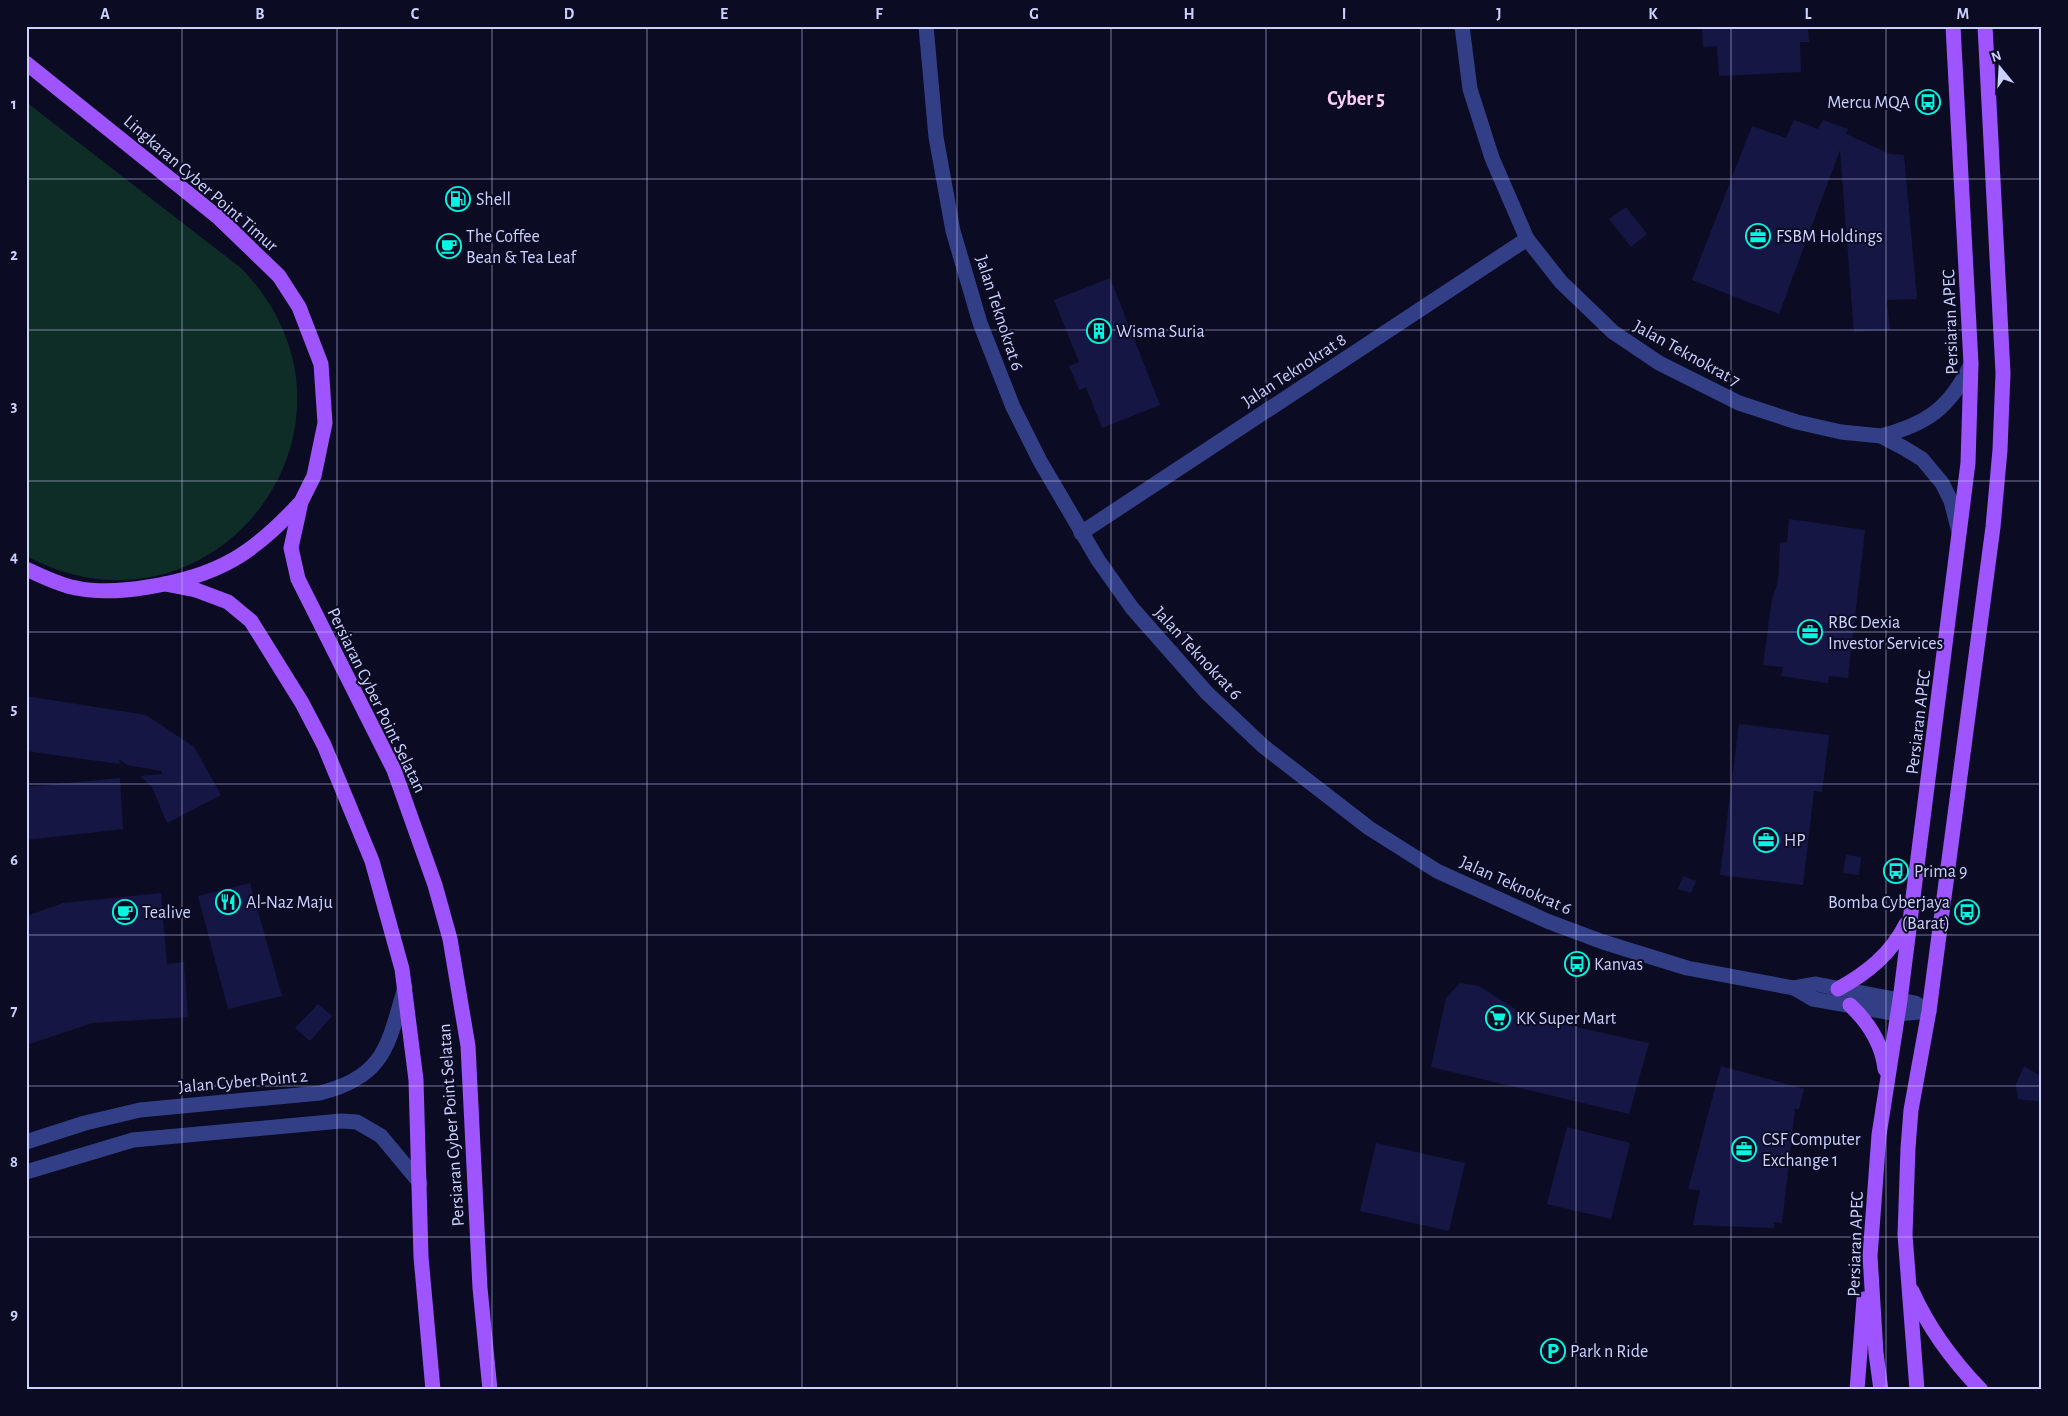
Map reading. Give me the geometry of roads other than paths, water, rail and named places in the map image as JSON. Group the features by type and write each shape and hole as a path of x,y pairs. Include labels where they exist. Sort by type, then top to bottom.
{"main road":[{"name":"Persiaran APEC","path":"1881,1390 1875,1344 1870,1256 1879,1134 1888,1085 1912,910 1968,463 1971,364 1954,26"},
{"path":"1917,1390 1905,1235 1908,1148 1912,1110 1929,1012 1994,526 2000,450 2001,322 1985,26"},
{"name":"Lingkaran Cyber Point Timur","path":"26,63 219,218 280,276 299,307 321,364 325,423 314,476 301,502"},
{"path":"26,569 75,588 106,592 165,584 201,576 227,565 274,531 301,502"},
{"name":"Persiaran Cyber Point Selatan","path":"301,502 291,548 298,580 394,770 435,885 450,939 468,1046 480,1288 490,1390"},
{"name":"Persiaran Cyber Point Selatan","path":"165,584 196,590 228,602 251,621 302,703 324,746 372,861 405,987 416,1080 421,1257 433,1390"},
{"path":"1838,988 1855,979 1880,960 1898,940 1912,910"},
{"path":"1850,1005 1863,1017 1878,1040 1883,1054 1888,1085"},
{"path":"1857,1390 1867,1255 1874,1209"},
{"path":"1908,1280 1924,1318 1946,1350 1981,1390"}],"street":[{"name":"Jalan Teknokrat 6","path":"926,26 936,137 953,231 980,323 1012,407 1081,533 1132,608 1207,692 1263,746 1369,828 1437,871 1547,921 1603,942 1687,968 1794,988 1813,999 1850,1005 1899,1007 1929,1012"},
{"name":"Jalan Teknokrat 7","path":"1462,26 1470,89 1478,116 1492,158 1528,239 1561,282 1613,332 1659,363 1739,403 1798,422 1841,432 1881,436 1904,430 1938,412 1952,398 1971,364"},
{"name":"Jalan Teknokrat 8","path":"1081,533 1528,239"},
{"name":"Jalan Teknokrat 7","path":"1881,436 1922,459 1933,470 1951,501 1960,538"},
{"name":"Jalan Teknokrat 6","path":"1794,988 1816,984 1838,988 1899,1007"},
{"name":"Jalan Cyber Point 2","path":"26,1142 85,1123 140,1110 320,1093 339,1088 365,1074 376,1064 386,1048 405,987"},
{"path":"26,1172 133,1140 341,1121 357,1122 381,1136 420,1183"}],"place":[{"name":"Mercu MQA","path":"1928,102"},
{"name":"Shell","path":"458,199"},
{"name":"FSBM Holdings","path":"1758,236"},
{"name":"The Coffee Bean & Tea Leaf","path":"449,246"},
{"name":"Wisma Suria","path":"1099,331"},
{"name":"RBC Dexia Investor Services","path":"1810,632"},
{"name":"HP","path":"1766,840"},
{"name":"Prima 9","path":"1896,871"},
{"name":"Al-Naz Maju","path":"228,902"},
{"name":"Tealive","path":"125,912"},
{"name":"Bomba Cyberjaya (Barat)","path":"1967,912"},
{"name":"Kanvas","path":"1577,964"},
{"name":"KK Super Mart","path":"1498,1018"},
{"name":"CSF Computer Exchange 1","path":"1744,1149"},
{"name":"Park n Ride","path":"1553,1351"}],"district":[{"name":"Cyber 5","path":"1356,98"}]}
